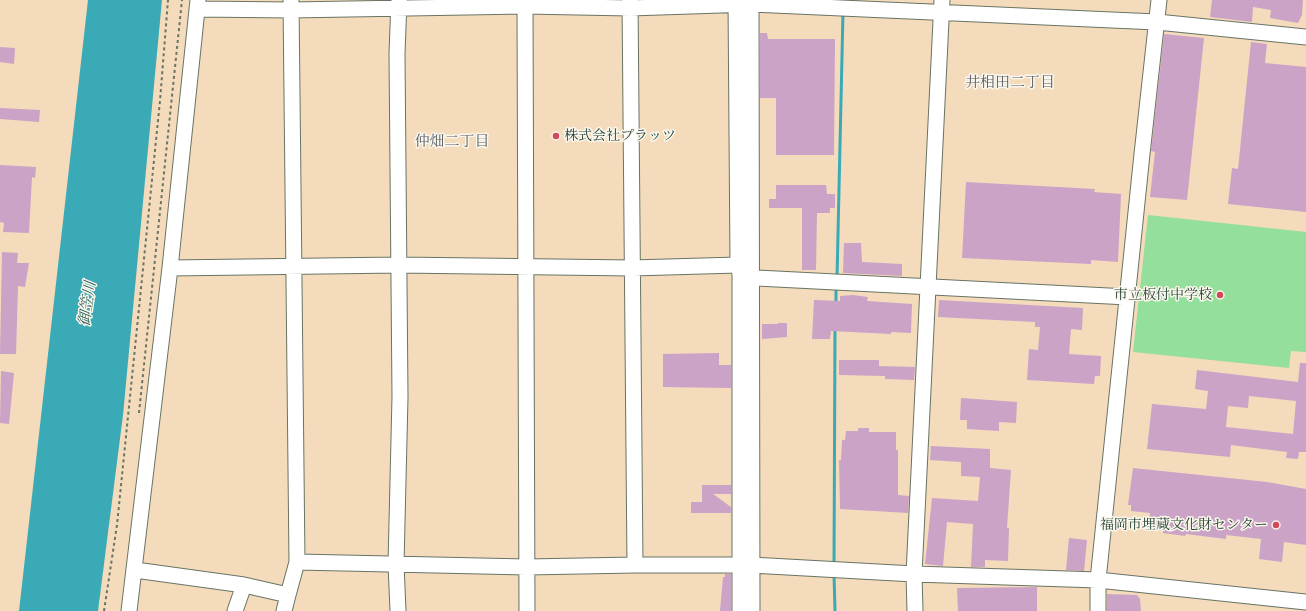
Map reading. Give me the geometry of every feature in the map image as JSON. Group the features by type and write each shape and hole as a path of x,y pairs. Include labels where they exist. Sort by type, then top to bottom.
{"street":[{"path":"1098,611 1098,580 1159,0"},
{"path":"129,611 170,268 197,5 399,4 525,6 743,2 942,6 1157,22 1306,37"},
{"path":"740,611 745,565 743,2"},
{"path":"398,611 396,564 400,397 397,54 399,4"},
{"path":"630,4 635,564"},
{"path":"284,611 296,562 291,5"},
{"path":"525,6 527,611"},
{"path":"915,611 914,574 942,6"},
{"path":"170,268 399,265 743,271 757,278 1128,297"},
{"path":"296,562 527,568 635,564 745,565 914,574 1098,580 1306,602"},
{"path":"745,565 752,611"},
{"path":"134,570 244,585 288,595"},
{"path":"235,611 244,585"}],"path":[{"path":"104,611 117,525 160,101 168,0"},
{"path":"138,416 182,0"}],"green space":[{"path":"1148,215 1306,232 1306,352 1291,351 1289,368 1133,352"}],"water":[{"name":"御笠川","path":"88,0 162,0 123,415 98,611 19,611"}],"building":[{"path":"1212,0 1303,0 1302,15 1298,23 1270,18 1271,10 1253,7 1252,22 1210,17"},
{"path":"760,33 767,33 768,39 835,39 834,155 776,155 776,98 760,98"},
{"path":"1164,34 1204,38 1187,200 1150,197 1155,152 1151,151"},
{"path":"1251,42 1267,44 1265,63 1306,67 1306,212 1228,204 1232,168 1238,169"},
{"path":"0,47 15,48 14,64 0,62"},
{"path":"0,108 40,110 39,122 0,119"},
{"path":"0,165 36,167 35,178 32,177 29,233 3,232 4,223 0,222"},
{"path":"966,182 1095,189 1094,192 1121,194 1118,262 1091,260 1091,264 962,258"},
{"path":"776,185 826,185 827,194 835,194 835,208 830,208 830,213 817,213 816,270 802,270 802,208 769,208 769,199 776,199"},
{"path":"844,243 861,243 862,262 902,264 902,276 843,273"},
{"path":"2,252 18,253 17,263 29,263 25,287 18,286 16,354 0,354"},
{"path":"853,295 868,297 867,301 912,304 911,333 891,332 891,334 831,331 830,339 812,339 814,300 840,301 840,296"},
{"path":"939,300 1083,308 1082,330 1071,329 1069,354 1101,356 1100,376 1095,376 1094,384 1027,380 1029,349 1038,350 1040,327 1035,327 1035,322 938,317"},
{"path":"787,323 787,337 762,339 762,324"},
{"path":"719,353 719,365 731,365 731,388 663,387 663,354"},
{"path":"839,360 879,360 879,366 915,367 914,380 885,379 885,376 839,375"},
{"path":"1300,363 1306,363 1306,452 1299,452 1298,459 1286,458 1287,452 1231,445 1230,457 1147,449 1152,404 1206,409 1208,391 1195,389 1197,370 1298,382","holes":["1249,396 1296,401 1293,434 1226,427 1228,406 1248,408"]},
{"path":"1,371 14,373 9,424 0,423"},
{"path":"961,398 1017,402 1016,423 999,422 999,431 967,429 967,420 960,420"},
{"path":"858,428 869,428 869,432 896,432 896,450 898,450 898,495 909,496 908,513 840,509 839,460 841,460 842,440 845,440 846,431 858,431"},
{"path":"931,446 990,449 990,468 1011,470 1007,528 1009,528 1008,561 985,560 985,567 971,567 973,524 947,522 943,566 925,564 932,498 978,501 980,477 961,476 961,462 930,460"},
{"path":"1133,468 1267,482 1306,489 1306,545 1284,542 1282,562 1259,559 1261,539 1226,535 1226,539 1186,534 1185,536 1148,529 1150,513 1131,511 1131,505 1128,505"},
{"path":"702,485 731,485 731,494 713,494 731,507 731,513 691,513 691,502 702,502"},
{"path":"1069,538 1087,540 1084,571 1066,570"},
{"path":"725,574 731,574 731,611 720,611 723,577 725,577"},
{"path":"1037,587 1037,611 958,611 957,588"},
{"path":"1107,594 1137,595 1140,599 1141,611 1107,611"}],"waterway":[{"path":"837,278 843,12"},
{"path":"836,286 836,304"},
{"path":"834,566 835,328"},
{"path":"834,574 835,611"}],"place":[{"name":"株式会社プラッツ","path":"556,136"},
{"name":"市立板付中学校","path":"1220,295"},
{"name":"福岡市埋蔵文化財センター","path":"1276,525"}],"district":[{"name":"井相田二丁目","path":"1010,83"},
{"name":"仲畑二丁目","path":"452,142"}]}
